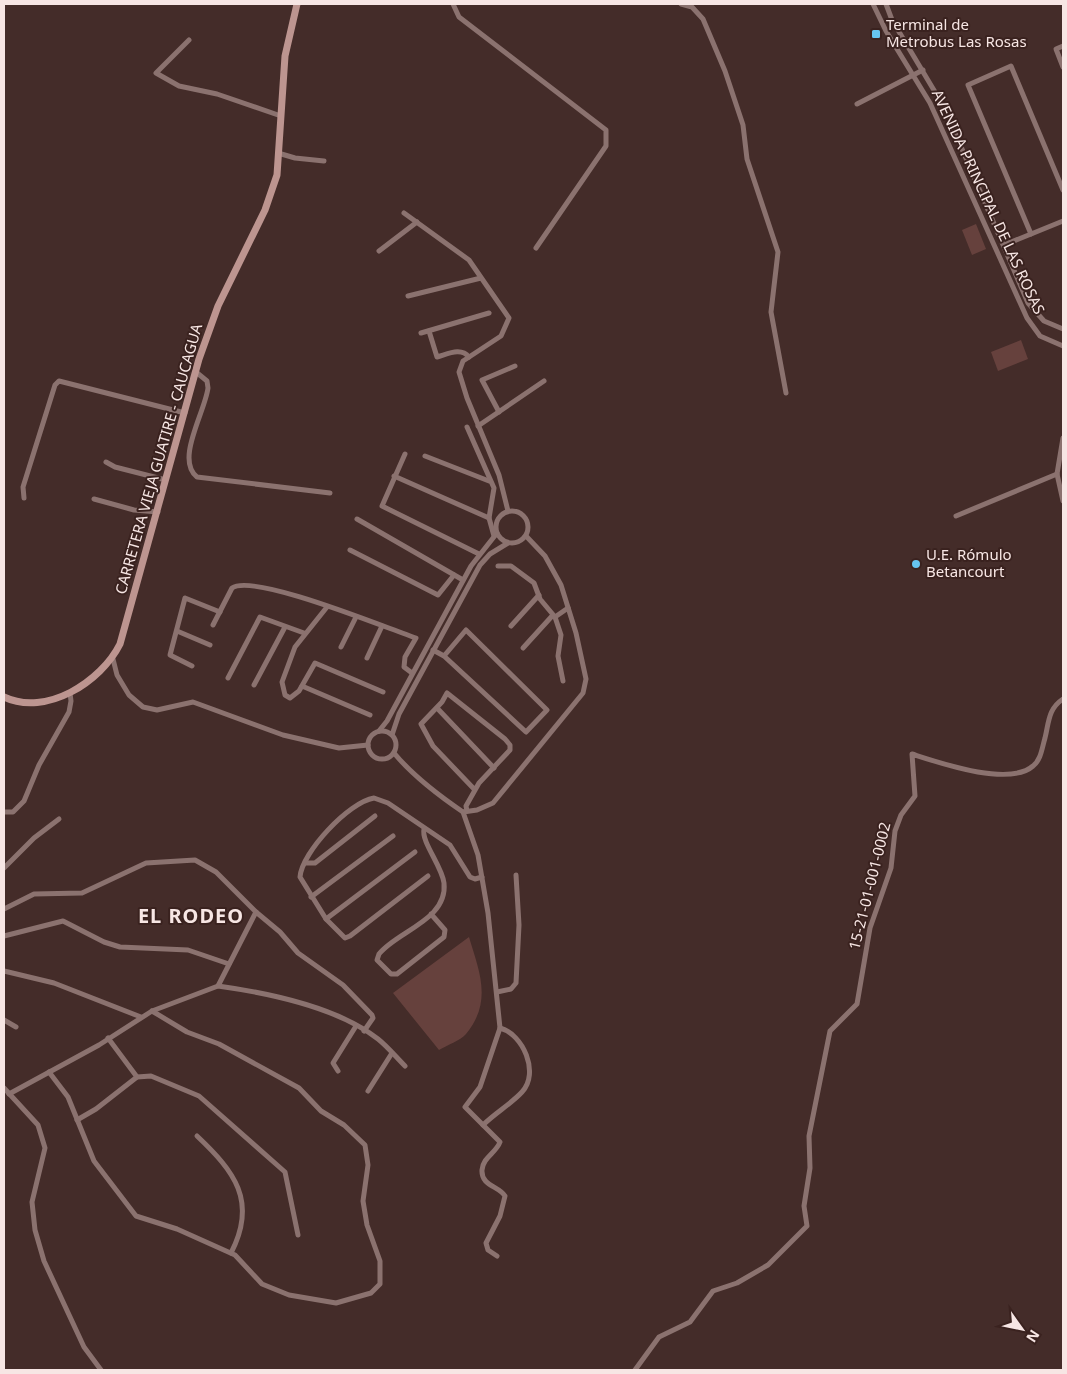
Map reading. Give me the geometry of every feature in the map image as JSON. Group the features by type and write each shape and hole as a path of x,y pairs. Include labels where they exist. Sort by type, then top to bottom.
{"main road":[{"name":"CARRETERA VIEJA GUATIRE - CAUCAGUA","path":"4,696 16,702 39,703 70,693 102,670 113,659 120,644 196,372 218,306 264,210 277,175 285,56 297,4"}],"street":[{"path":"453,4 459,16 475,30 606,130 606,146 597,162 536,248"},
{"path":"680,4 692,7 703,19 725,71 743,125 747,159 778,252 771,312 786,393"},
{"name":"AVENIDA PRINCIPAL DE LAS ROSAS","path":"873,4 875,11 943,129 1027,318 1040,336 1063,346"},
{"name":"AVENIDA PRINCIPAL DE LAS ROSAS","path":"886,4 892,20 944,107 1028,303 1044,321 1063,329"},
{"path":"189,40 156,73 179,86 217,94 281,116"},
{"path":"1063,46 1056,49 1063,67"},
{"path":"1031,234 968,85 1011,66 1063,190"},
{"path":"857,104 914,77 923,70"},
{"path":"278,153 295,158 324,161"},
{"path":"404,213 469,260 509,318 502,336 462,361 459,372 478,426 499,476 508,511"},
{"path":"1004,245 1063,221"},
{"path":"379,251 417,222"},
{"path":"408,296 481,278"},
{"path":"420,334 489,313"},
{"path":"429,331 437,356 459,351 469,357"},
{"path":"499,412 482,380 515,366"},
{"path":"196,372 207,381 208,388 189,449 188,460 192,472 204,478 330,493"},
{"path":"24,498 23,487 54,385 59,381 185,413"},
{"path":"478,426 544,381"},
{"path":"467,427 485,465 489,481 494,488 489,518 495,534 508,543"},
{"path":"1063,438 1057,474 1063,501"},
{"path":"405,454 383,500 384,508 426,526 479,554"},
{"path":"425,456 489,481"},
{"path":"106,462 115,467 166,480"},
{"path":"956,516 1057,474"},
{"path":"394,476 489,518"},
{"path":"94,499 134,510 158,512"},
{"path":"508,511 519,512 524,515 529,525 526,536 518,542 508,543 490,554 480,565 399,714 392,735 396,744 394,753 387,759 378,759 370,754 368,745 371,736 379,731 463,580 479,554 495,534 499,517 508,511"},
{"path":"357,519 463,580"},
{"path":"394,753 406,768 465,812 477,810 493,802 583,693 586,679 561,585 545,556 526,536"},
{"path":"350,550 438,595 454,575"},
{"path":"498,566 511,566 534,582 539,595 554,616 561,635 558,656 563,681"},
{"path":"213,625 232,588 238,584 272,587 416,638 405,657 404,666 412,673"},
{"path":"510,626 539,595"},
{"path":"192,666 170,655 185,598 220,612"},
{"path":"328,607 304,633 293,654 282,688 285,695 290,698 302,686 315,663 383,692"},
{"path":"523,648 554,616 568,608"},
{"path":"228,678 260,617 304,633"},
{"path":"341,648 356,617"},
{"path":"254,685 285,626"},
{"path":"367,658 382,626"},
{"path":"433,650 444,656 526,732 547,710 466,630 444,656"},
{"path":"177,631 210,645"},
{"path":"113,659 117,676 129,695 143,707 157,710 193,702 283,735 339,748 368,745"},
{"path":"302,686 370,715"},
{"path":"4,812 13,812 24,801 40,765 69,712 70,693"},
{"path":"476,790 433,746 421,724 437,708 447,693 510,745 510,750 476,790 466,806 465,812 478,855 482,877 500,1028 480,1086 465,1105 467,1110 500,1142 486,1160 482,1171 485,1180 505,1196 500,1216 486,1243 488,1250 497,1256"},
{"name":"15-21-01-001-0002","path":"635,1370 659,1337 690,1322 713,1291 737,1283 768,1265 807,1226 804,1206 810,1168 810,1136 830,1031 857,1004 870,928 891,868 896,831 901,814 915,796 912,754 972,770 1017,775 1033,766 1039,759 1050,715 1054,705 1063,699"},
{"path":"437,708 494,768"},
{"path":"379,731 392,735"},
{"path":"428,876 348,938 339,935 326,920 300,877 305,863 341,817 370,799 384,801 453,848 470,877 475,879 482,877"},
{"path":"305,863 315,863 375,816"},
{"path":"4,868 34,838 60,820"},
{"path":"424,829 424,837 440,867 444,887 441,899 431,914 380,952 377,960 392,974 397,974 444,937 445,930 431,914"},
{"path":"311,897 394,836"},
{"path":"326,920 416,852"},
{"path":"4,909 34,894 82,893 146,863 188,859 203,863 216,872 256,912 280,932 301,956 343,985 372,1015 373,1018 364,1031"},
{"path":"496,992 511,989 516,983 519,925 516,875"},
{"path":"218,986 256,912"},
{"path":"4,936 63,921 104,942 120,947 188,950 229,964"},
{"path":"4,971 54,983 141,1017"},
{"path":"9,1094 152,1011 218,986 243,990 316,1008 356,1026 378,1039 405,1066"},
{"path":"49,1072 68,1097 94,1161 136,1216 177,1229 231,1253 262,1284 289,1295 336,1303 371,1293 380,1284 380,1261 366,1217 364,1201 368,1165 365,1145 344,1125 321,1111 299,1088 219,1044 187,1032 152,1011"},
{"path":"4,1020 16,1027"},
{"path":"338,1072 333,1064 356,1026"},
{"path":"483,1125 522,1093 528,1080 529,1064 524,1048 512,1033 500,1028"},
{"path":"108,1038 137,1077"},
{"path":"368,1090 392,1052"},
{"path":"77,1120 96,1109 137,1077 151,1076 200,1096 268,1154 285,1172 298,1235"},
{"path":"4,1088 38,1125 44,1148 32,1202 34,1230 44,1261 84,1348 101,1370"},
{"path":"197,1136 227,1166 238,1186 242,1228 231,1253"}],"shaded area":[{"path":"976,224 986,249 972,255 962,230"},
{"path":"1021,340 1028,359 998,371 991,352"},
{"path":"469,937 480,974 481,998 479,1010 466,1034 439,1050 393,993"}],"place":[{"name":"Terminal de Metrobus Las Rosas","path":"876,34"},
{"name":"U.E. Rómulo Betancourt","path":"916,564"}],"district":[{"name":"EL RODEO","path":"191,916"}]}
